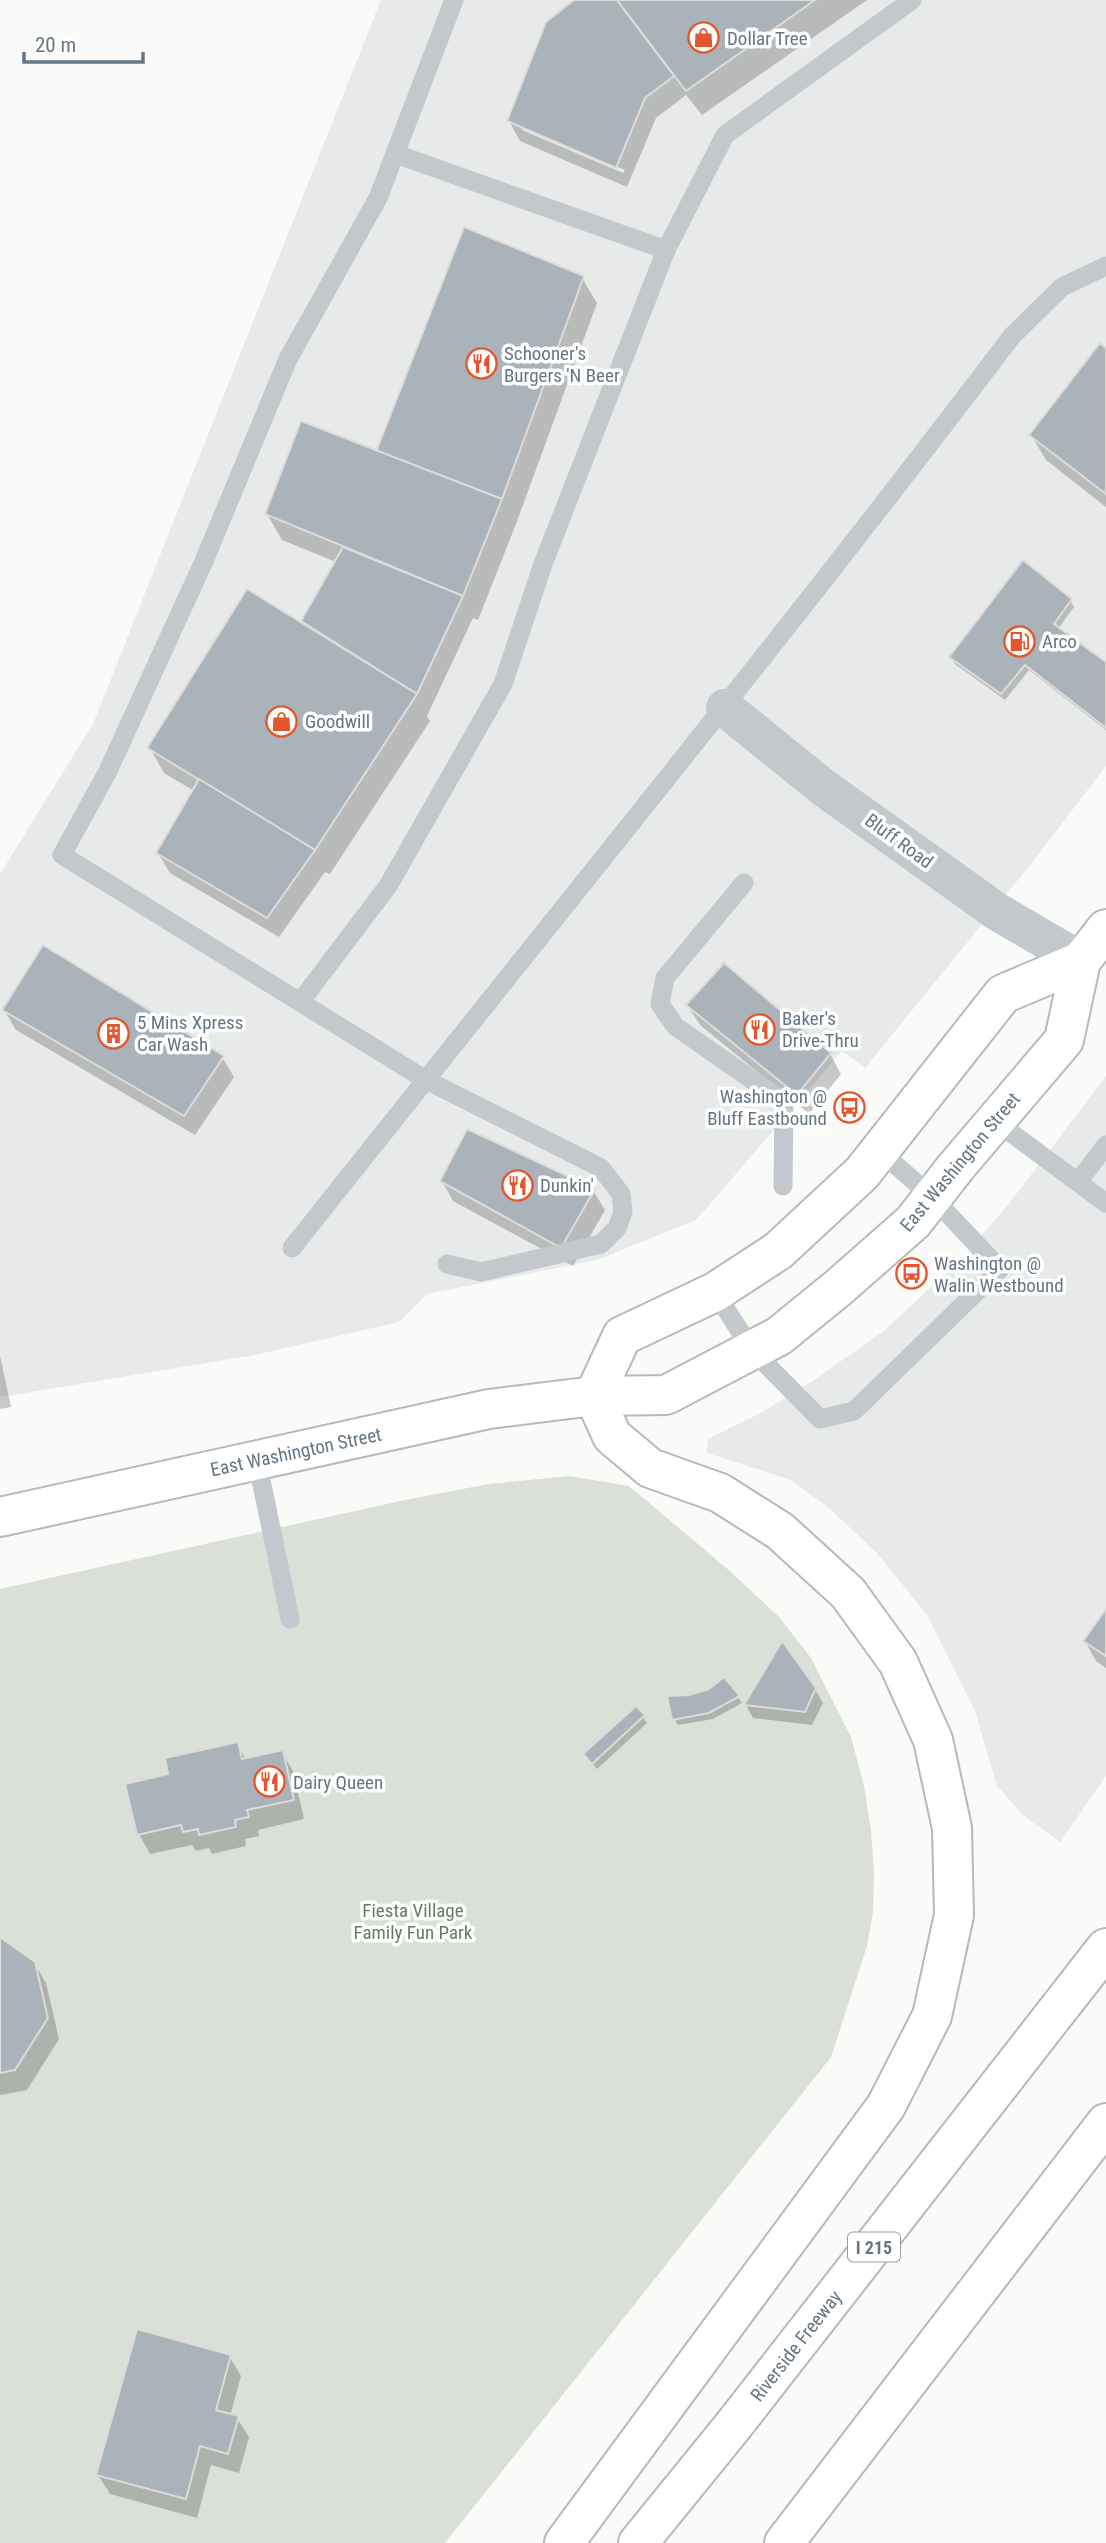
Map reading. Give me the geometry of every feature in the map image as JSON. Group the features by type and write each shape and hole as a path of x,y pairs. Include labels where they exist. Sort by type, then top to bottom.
{"main road":[{"name":"East Washington Street","path":"0,1517 489,1409 594,1396 666,1395 779,1336 913,1222 1064,1040 1106,929"},
{"path":"564,2543 886,2106 932,2017 954,1915 952,1828 933,1740 898,1662 848,1593 780,1531 720,1493 650,1468 612,1436 594,1396 622,1336 715,1292 786,1244 862,1173 1003,994 1094,962"},
{"name":"Riverside Freeway","path":"638,2543 733,2426 1106,1948"},
{"path":"784,2543 1106,2123"}],"street":[{"name":"Bluff Road","path":"724,708 824,788 996,911 1094,962"}],"lane":[{"path":"447,1264 481,1272 601,1244 617,1228 623,1212 621,1194 601,1168 426,1080 62,855 114,759 204,561 288,359 378,198 454,0"},
{"path":"300,1002 388,886 503,684 543,564 666,250 725,135 912,0"},
{"path":"396,154 666,250"},
{"path":"292,1248 724,708 1012,336 1062,287 1106,266"},
{"path":"744,883 665,978 660,1004 675,1026 784,1102 783,1186"},
{"path":"995,1121 1106,1203"},
{"path":"1077,1182 1106,1145"},
{"path":"715,1292 752,1350 820,1419 854,1410 1000,1269 932,1197 880,1151"},
{"path":"257,1461 290,1619"}],"shaded area":[{"path":"381,0 1106,0 1106,766 1031,864 865,1068 842,1051 696,1220 597,1260 427,1294 399,1322 255,1355 0,1397 0,874 93,724"},
{"path":"1106,1076 1106,1776 1060,1842 1024,1816 997,1786 975,1711 927,1615 877,1553 829,1508 791,1480 707,1453 708,1439 761,1413 885,1330 961,1259 1008,1205"}],"green space":[{"name":"Fiesta Village Family Fun Park","path":"570,1476 629,1486 731,1572 779,1617 811,1658 851,1737 864,1786 871,1831 873,1912 867,1946 831,2057 445,2543 0,2543 0,1589 410,1499 489,1484"}],"building":[{"path":"574,0 617,0 674,76 645,98 616,168 507,121 546,22"},
{"name":"Dollar Tree","path":"617,0 815,0 686,91"},
{"name":"Schooner's Burgers 'N Beer","path":"464,227 584,276 502,499 376,452"},
{"path":"1100,343 1106,348 1106,494 1029,435"},
{"path":"301,421 502,499 463,596 265,514"},
{"path":"343,547 463,596 417,694 301,621"},
{"name":"Arco","path":"1023,560 1072,599 1054,624 1106,662 1106,728 1025,665 1001,694 949,657"},
{"name":"Goodwill","path":"247,589 417,694 315,850 147,748"},
{"path":"199,779 315,850 267,918 156,853"},
{"name":"5 Mins Xpress Car Wash","path":"43,945 224,1056 184,1116 2,1010"},
{"name":"Baker's Drive-Thru","path":"724,963 831,1053 797,1095 686,1005"},
{"name":"Dunkin'","path":"467,1129 595,1189 561,1248 440,1181"},
{"path":"1106,1609 1106,1656 1083,1641"},
{"path":"782,1641 816,1688 805,1712 744,1705"},
{"path":"724,1677 740,1696 709,1713 672,1720 667,1696 689,1695 709,1689"},
{"path":"636,1706 645,1715 592,1764 583,1754"},
{"path":"238,1742 242,1759 283,1750 294,1800 247,1810 249,1817 235,1820 236,1827 199,1835 198,1829 183,1832 181,1825 137,1835 125,1784 168,1774 165,1758"},
{"path":"0,1937 35,1962 48,2018 15,2070 0,2073"},
{"path":"137,2329 231,2355 216,2410 239,2416 228,2454 200,2446 186,2499 96,2475"}],"place":[{"name":"Dollar Tree","path":"704,38"},
{"name":"Schooner's Burgers 'N Beer","path":"481,364"},
{"name":"Arco","path":"1019,641"},
{"name":"Goodwill","path":"282,721"},
{"name":"Baker's Drive-Thru","path":"759,1029"},
{"name":"5 Mins Xpress Car Wash","path":"114,1033"},
{"name":"Washington @ Bluff Eastbound","path":"850,1107"},
{"name":"Dunkin'","path":"517,1185"},
{"name":"Washington @ Walin Westbound","path":"911,1274"},
{"name":"Dairy Queen","path":"270,1782"}]}
